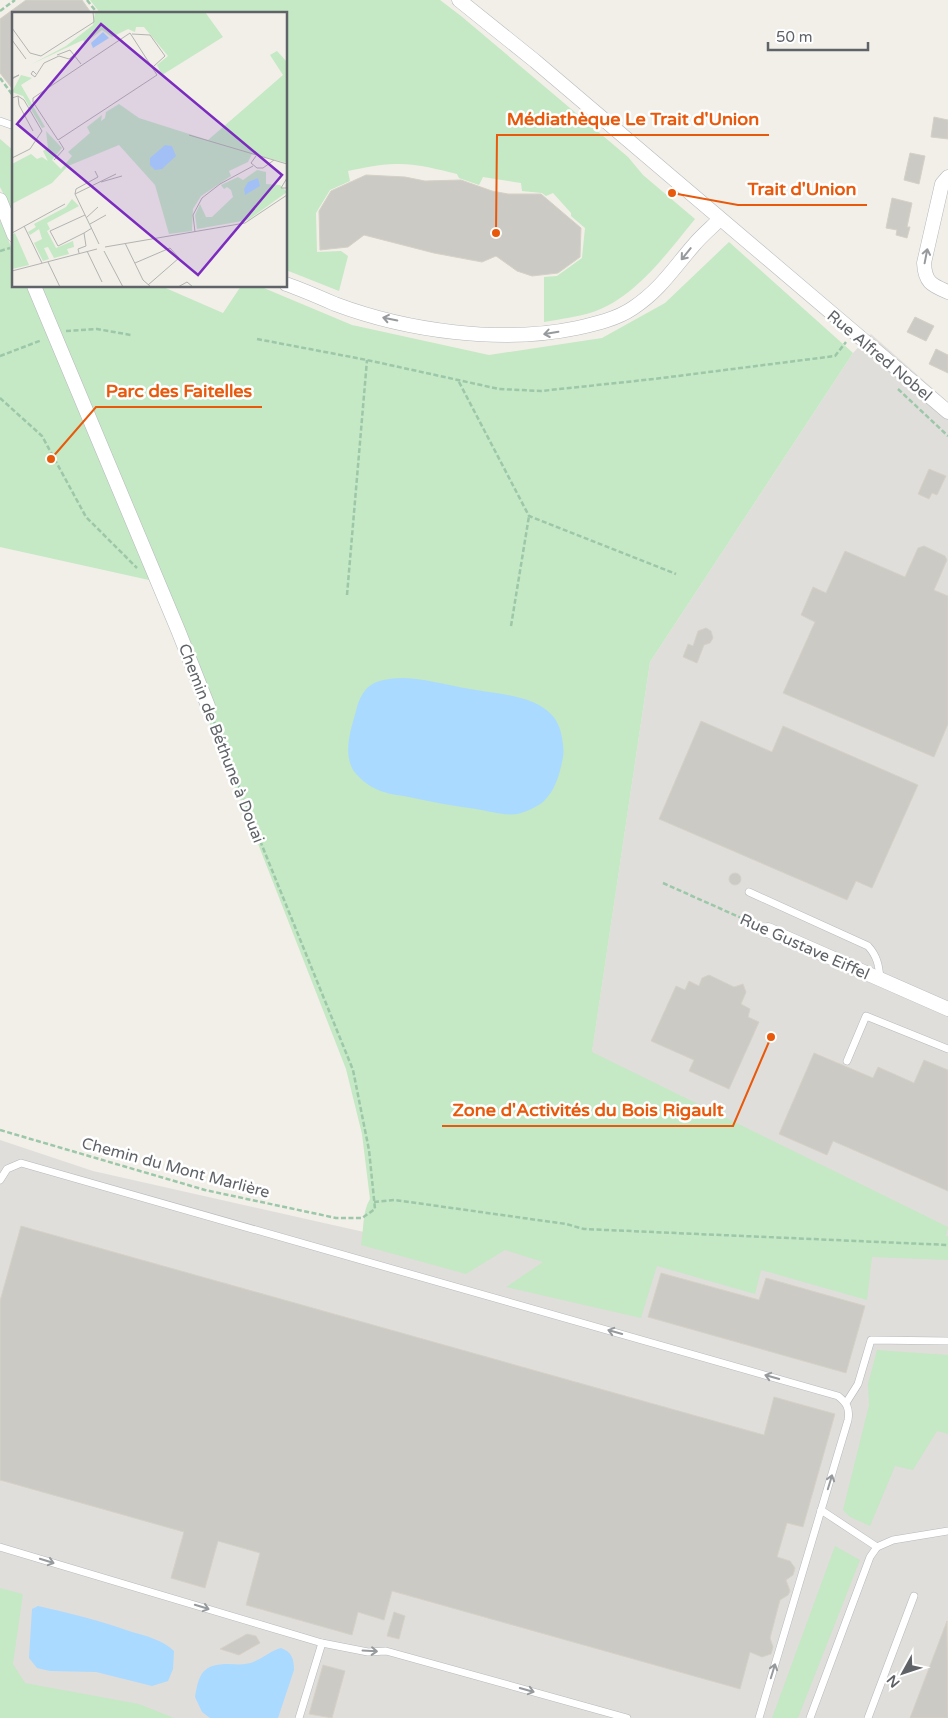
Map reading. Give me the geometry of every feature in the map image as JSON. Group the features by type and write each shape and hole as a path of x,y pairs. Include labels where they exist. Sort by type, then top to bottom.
{"street":[{"name":"Rue Alfred Nobel","path":"459,0 535,61 948,412"},
{"path":"948,177 942,184 924,263 924,274 928,281 948,292"},
{"path":"0,200 12,230"},
{"path":"288,285 336,304 442,331 500,336 553,333 599,323 632,309 659,288 694,244 720,219"},
{"name":"Chemin de Béthune à Douai","path":"35,288 208,706"},
{"name":"Rue Gustave Eiffel","path":"768,930 948,1009"}],"lane":[{"path":"0,121 12,125"},
{"path":"749,892 868,946 876,956 880,966 880,979"},
{"path":"847,1060 866,1016 948,1049"},
{"path":"0,1180 7,1169 21,1163 838,1396 846,1403 850,1412 760,1718"},
{"path":"846,1403 858,1384 871,1340 948,1341"},
{"path":"821,1510 877,1547"},
{"path":"810,1718 870,1557 877,1547 893,1540 948,1531"},
{"path":"0,1547 322,1643 368,1652 386,1651 627,1718"},
{"path":"868,1718 914,1596"},
{"path":"299,1718 322,1643"}],"path":[{"path":"0,11 15,0"},
{"path":"87,0 96,12"},
{"path":"0,78 12,93"},
{"path":"0,85 4,82"},
{"path":"0,356 67,330 97,329 131,335"},
{"path":"257,339 367,360 459,382 499,389 541,391 835,356 855,332"},
{"path":"347,595 367,360"},
{"path":"459,382 529,516 511,626"},
{"path":"0,398 42,436 86,517 141,572 148,577 156,578"},
{"path":"529,516 676,574"},
{"name":"Chemin de Béthune à Douai","path":"208,706 353,1070 369,1150 375,1209"},
{"name":"Rue Gustave Eiffel","path":"663,883 768,930"},
{"name":"Chemin du Mont Marlière","path":"0,1130 205,1190 336,1218 362,1218 375,1209"},
{"path":"374,1202 395,1200 566,1224 584,1229 948,1245"}],"shaded area":[{"path":"871,334 948,402 948,1718 0,1718 0,1140 93,1171 364,1232 564,1239 650,662 853,353"}],"green space":[{"path":"90,0 440,0 628,157 643,175 695,219 650,273 623,296 593,312 544,322 544,277 557,276 582,258 585,228 571,216 571,213 553,193 546,196 542,193 522,191 521,183 483,177 479,185 459,178 457,174 419,165 377,165 348,171 350,181 330,190 316,213 317,252 341,251 348,256 339,291 288,271 288,12 99,12"},
{"path":"0,139 12,149 12,210 0,187"},
{"path":"0,220 12,249 12,288 166,288 223,313 240,288 264,288 352,325 489,355 602,338 665,303 729,242 853,353 650,662 592,1052 948,1227 946,1236 948,1236 948,1260 872,1257 867,1300 761,1270 755,1294 657,1266 641,1318 506,1287 543,1262 505,1250 466,1274 361,1245 364,1215 370,1199 362,1134 346,1069 244,808 149,580 0,547"},
{"path":"877,1350 948,1355 948,1434 937,1431 913,1470 895,1466 870,1526 850,1517 843,1510 869,1405 868,1384"},
{"path":"835,1546 860,1560 798,1718 772,1718"},
{"path":"0,1588 23,1594 13,1664 25,1683 139,1704 174,1718 0,1718"}],"water":[{"path":"403,678 512,696 539,705 550,713 558,724 563,752 562,763 552,791 542,803 535,807 517,814 507,814 388,793 380,791 363,781 353,770 348,748 350,733 362,694 378,681"},
{"path":"38,1606 74,1614 160,1641 174,1651 173,1669 168,1681 152,1686 96,1672 50,1671 37,1668 29,1658 32,1609"},
{"path":"281,1648 292,1656 294,1670 278,1718 210,1718 202,1712 195,1697 198,1682 208,1668 220,1664 250,1663"}],"building":[{"path":"26,0 82,0 91,12 12,12 12,88 0,73 0,19"},
{"path":"934,117 948,120 948,139 931,137"},
{"path":"910,153 925,156 919,184 904,180"},
{"path":"366,175 405,177 425,181 461,180 492,191 508,194 541,194 581,228 580,257 558,273 532,276 517,271 496,256 482,262 434,253 364,235 348,247 320,250 319,211 331,191"},
{"path":"892,198 912,203 907,227 910,227 907,238 896,235 897,230 886,228"},
{"path":"915,317 934,326 926,341 907,332"},
{"path":"936,349 948,355 948,373 929,364"},
{"path":"929,469 946,476 937,495 932,493 929,499 918,494"},
{"path":"924,546 945,556 947,560 934,590 948,596 948,724 934,757 783,693 815,622 801,615 813,587 826,593 845,551 905,577 918,548"},
{"path":"706,628 711,631 713,638 710,643 704,645 697,663 683,657 688,644 693,646 698,631"},
{"path":"701,721 772,752 783,726 918,785 872,888 856,881 847,900 659,819"},
{"path":"733,873 737,873 741,879 737,885 733,885 729,881 729,877"},
{"path":"709,975 734,987 743,984 746,992 741,1004 750,1009 748,1017 759,1022 729,1089 689,1071 694,1060 651,1041 676,986 685,990 689,981 699,986 702,978"},
{"path":"814,1053 873,1078 878,1067 914,1083 924,1060 948,1070 948,1191 833,1141 827,1155 779,1134"},
{"path":"21,1226 764,1435 774,1397 835,1414 803,1527 787,1523 777,1557 790,1561 795,1568 793,1575 786,1580 790,1591 788,1595 780,1600 770,1638 773,1647 771,1654 762,1657 750,1652 740,1689 392,1591 384,1620 358,1612 352,1635 246,1605 260,1553 218,1541 205,1588 171,1578 184,1532 0,1480 0,1301"},
{"path":"661,1273 759,1300 766,1278 865,1306 846,1373 648,1317"},
{"path":"394,1612 405,1616 399,1639 387,1636"},
{"path":"947,1621 948,1718 910,1718"},
{"path":"247,1634 256,1636 260,1643 239,1655 220,1649"},
{"path":"323,1665 345,1671 332,1718 309,1714"}],"place":[{"name":"Trait d'Union","path":"672,193"},
{"name":"Médiathèque Le Trait d'Union","path":"496,233"},
{"name":"Parc des Faitelles","path":"51,459"},
{"name":"Zone d'Activités du Bois Rigault","path":"771,1037"}]}
